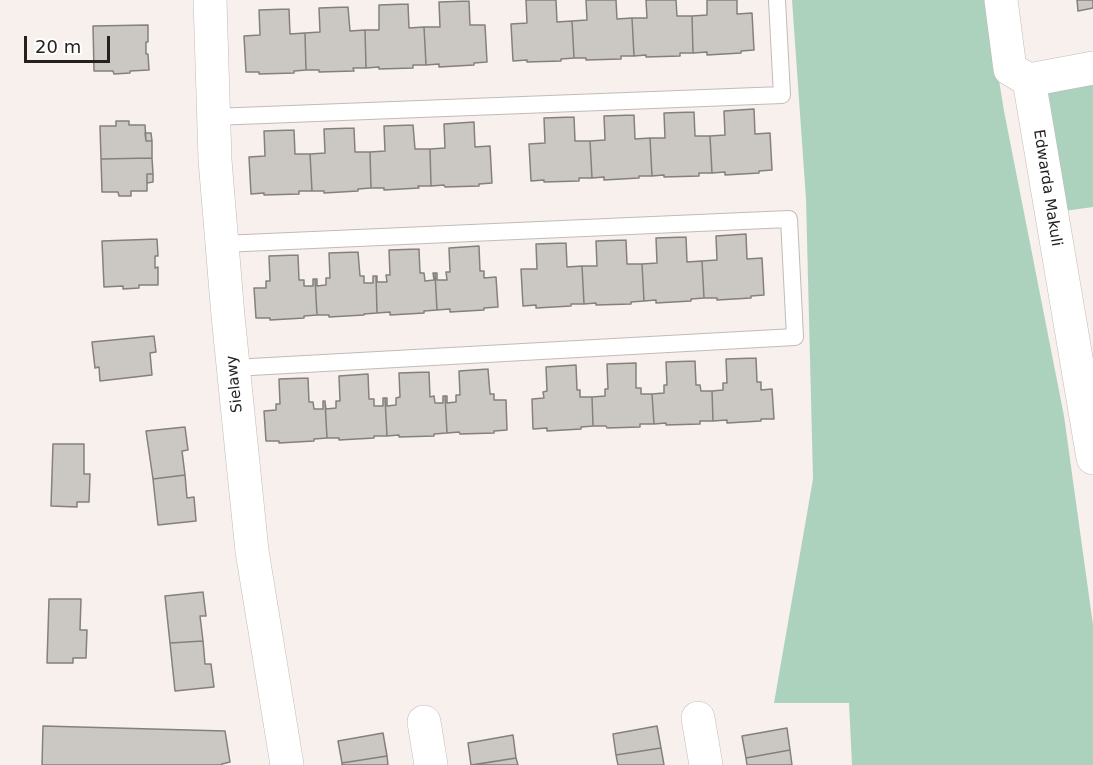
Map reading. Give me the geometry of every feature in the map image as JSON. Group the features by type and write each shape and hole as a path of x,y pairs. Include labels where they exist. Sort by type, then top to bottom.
{"street":[{"name":"Sielawy","path":"210,0 213,117 233,368 252,551 287,765"},
{"path":"1001,0 1010,69 1029,80 1093,68"},
{"name":"Edwarda Makuli","path":"1029,80 1084,359 1093,458"},
{"path":"698,718 706,765"},
{"path":"424,722 431,765"}],"lane":[{"path":"213,117 782,95 777,0"},
{"path":"222,244 789,219 795,337 233,368"}],"green space":[{"path":"792,0 986,0 1004,111 1064,416 1093,625 1093,765 852,765 849,703 774,703 813,479 806,199"},
{"path":"1093,78 1093,207 1064,211 1046,89"}],"building":[{"path":"526,0 556,0 557,22 572,21 574,58 561,59 561,61 513,61 511,24 527,23"},
{"path":"586,0 616,0 617,19 632,18 634,56 621,56 621,59 574,58 572,21 587,20"},
{"path":"646,0 676,0 677,16 692,16 693,53 680,53 680,56 634,56 632,18 647,18"},
{"path":"707,0 737,0 737,14 752,13 754,50 707,55 707,52 693,53 692,16 707,15"},
{"path":"1077,0 1093,0 1093,8 1078,11"},
{"path":"469,1 470,25 485,25 487,62 439,67 439,64 426,65 424,27 440,27 439,2"},
{"path":"408,4 409,28 424,27 426,65 413,65 413,68 366,68 365,30 379,30 379,5"},
{"path":"348,7 350,31 365,30 366,68 353,68 354,71 306,70 305,33 320,32 319,8"},
{"path":"289,9 290,34 305,33 306,70 294,71 294,73 246,72 244,36 260,35 259,10"},
{"path":"148,25 146,54 148,54 149,70 114,74 113,71 94,71 93,26"},
{"path":"754,109 755,134 770,133 772,170 725,175 725,172 712,173 710,136 725,135 724,111"},
{"path":"694,112 695,136 710,136 712,173 699,173 699,176 652,176 650,138 665,138 664,113"},
{"path":"634,115 635,139 650,138 652,176 604,180 604,177 592,178 590,141 605,140 604,116"},
{"path":"574,117 575,141 590,141 592,178 579,178 579,181 531,181 529,144 545,143 544,118"},
{"path":"116,121 129,121 129,125 145,125 146,141 152,141 152,158 101,159 100,126 116,126"},
{"path":"474,122 475,147 490,146 492,183 479,184 479,186 431,186 430,149 445,148 444,124"},
{"path":"413,125 415,149 430,149 431,186 384,190 384,188 371,188 370,152 385,151 384,126"},
{"path":"354,128 355,152 370,152 371,188 324,193 324,191 312,191 310,154 325,153 324,129"},
{"path":"294,130 295,154 310,154 312,191 299,191 299,194 251,194 249,157 265,156 264,131"},
{"path":"145,133 151,133 152,141 146,141"},
{"path":"152,158 153,174 147,174 147,191 131,191 131,196 119,196 118,192 102,192 101,159"},
{"path":"147,174 153,174 153,182 147,183"},
{"path":"746,234 747,259 762,258 764,295 717,300 717,298 704,298 702,261 717,260 716,236"},
{"path":"686,237 687,262 702,261 704,298 656,303 656,300 644,301 642,264 657,263 656,238"},
{"path":"157,239 158,256 155,256 155,268 158,267 158,285 139,285 139,288 123,289 123,286 104,287 102,241"},
{"path":"626,240 627,264 642,264 644,301 631,302 631,304 584,304 582,266 597,266 596,241"},
{"path":"566,243 567,267 582,266 584,304 536,308 536,305 523,306 521,269 537,269 536,244"},
{"path":"479,246 480,271 484,271 484,278 496,277 498,307 450,312 450,309 437,310 435,273 437,273 437,280 447,280 446,272 450,272 449,248"},
{"path":"419,249 420,273 424,273 425,281 434,280 433,273 435,273 437,310 390,315 390,312 377,313 376,276 377,282 387,282 386,275 390,275 389,250"},
{"path":"358,252 360,276 364,276 364,283 373,283 373,276 376,276 377,313 329,317 329,315 317,315 315,279 317,279 317,286 326,285 326,278 330,278 329,253"},
{"path":"298,255 299,280 304,280 304,286 313,286 313,279 315,279 317,315 270,320 270,318 256,318 254,288 266,288 266,281 270,281 269,256"},
{"path":"154,336 156,352 150,353 152,375 100,381 99,367 95,368 92,342"},
{"path":"756,358 757,382 761,382 761,390 772,389 774,419 727,423 727,420 713,421 712,391 723,390 723,383 727,383 726,359"},
{"path":"695,361 696,385 700,385 701,391 712,391 713,421 700,421 700,424 654,424 652,394 664,393 664,385 667,385 666,362"},
{"path":"636,363 636,388 641,388 641,394 652,394 654,424 640,424 640,427 593,426 592,397 605,396 605,389 608,389 607,364"},
{"path":"576,365 577,390 580,390 580,397 592,397 593,426 547,431 547,428 533,429 532,399 544,398 543,392 547,391 546,367"},
{"path":"488,369 490,394 494,394 494,400 506,400 507,430 494,431 494,433 447,433 445,396 447,396 447,403 456,402 456,395 460,395 459,371"},
{"path":"429,372 430,397 434,396 435,403 443,403 443,396 445,396 447,433 434,434 434,436 387,436 385,398 387,398 387,406 396,405 396,398 400,397 399,373"},
{"path":"368,374 369,399 374,399 374,406 383,406 383,398 385,398 387,436 339,440 339,438 327,438 325,402 326,409 336,408 336,401 340,401 339,376"},
{"path":"308,378 309,402 313,402 314,409 323,409 323,401 325,401 327,438 279,443 279,441 266,441 264,411 276,410 276,404 280,404 279,379"},
{"path":"185,427 188,450 182,451 185,475 153,479 146,431"},
{"path":"53,444 84,444 84,474 90,474 89,502 77,502 77,507 51,506"},
{"path":"185,475 187,498 194,497 196,521 158,525 153,479"},
{"path":"203,592 206,616 200,616 203,641 170,643 165,596"},
{"path":"49,599 81,599 80,630 87,630 86,658 73,658 73,663 47,663"},
{"path":"203,641 205,664 211,664 214,687 175,691 170,643"},
{"path":"43,726 225,731 230,762 222,765 42,765"},
{"path":"657,726 661,748 616,755 613,734"},
{"path":"787,728 790,750 746,758 742,736"},
{"path":"383,733 387,756 342,763 338,741"},
{"path":"513,735 516,758 471,765 468,743"},
{"path":"661,748 664,765 618,765 616,755"},
{"path":"790,750 792,765 747,765 746,758"},
{"path":"387,756 388,765 342,765 342,763"},
{"path":"516,758 518,765 473,765"}]}
